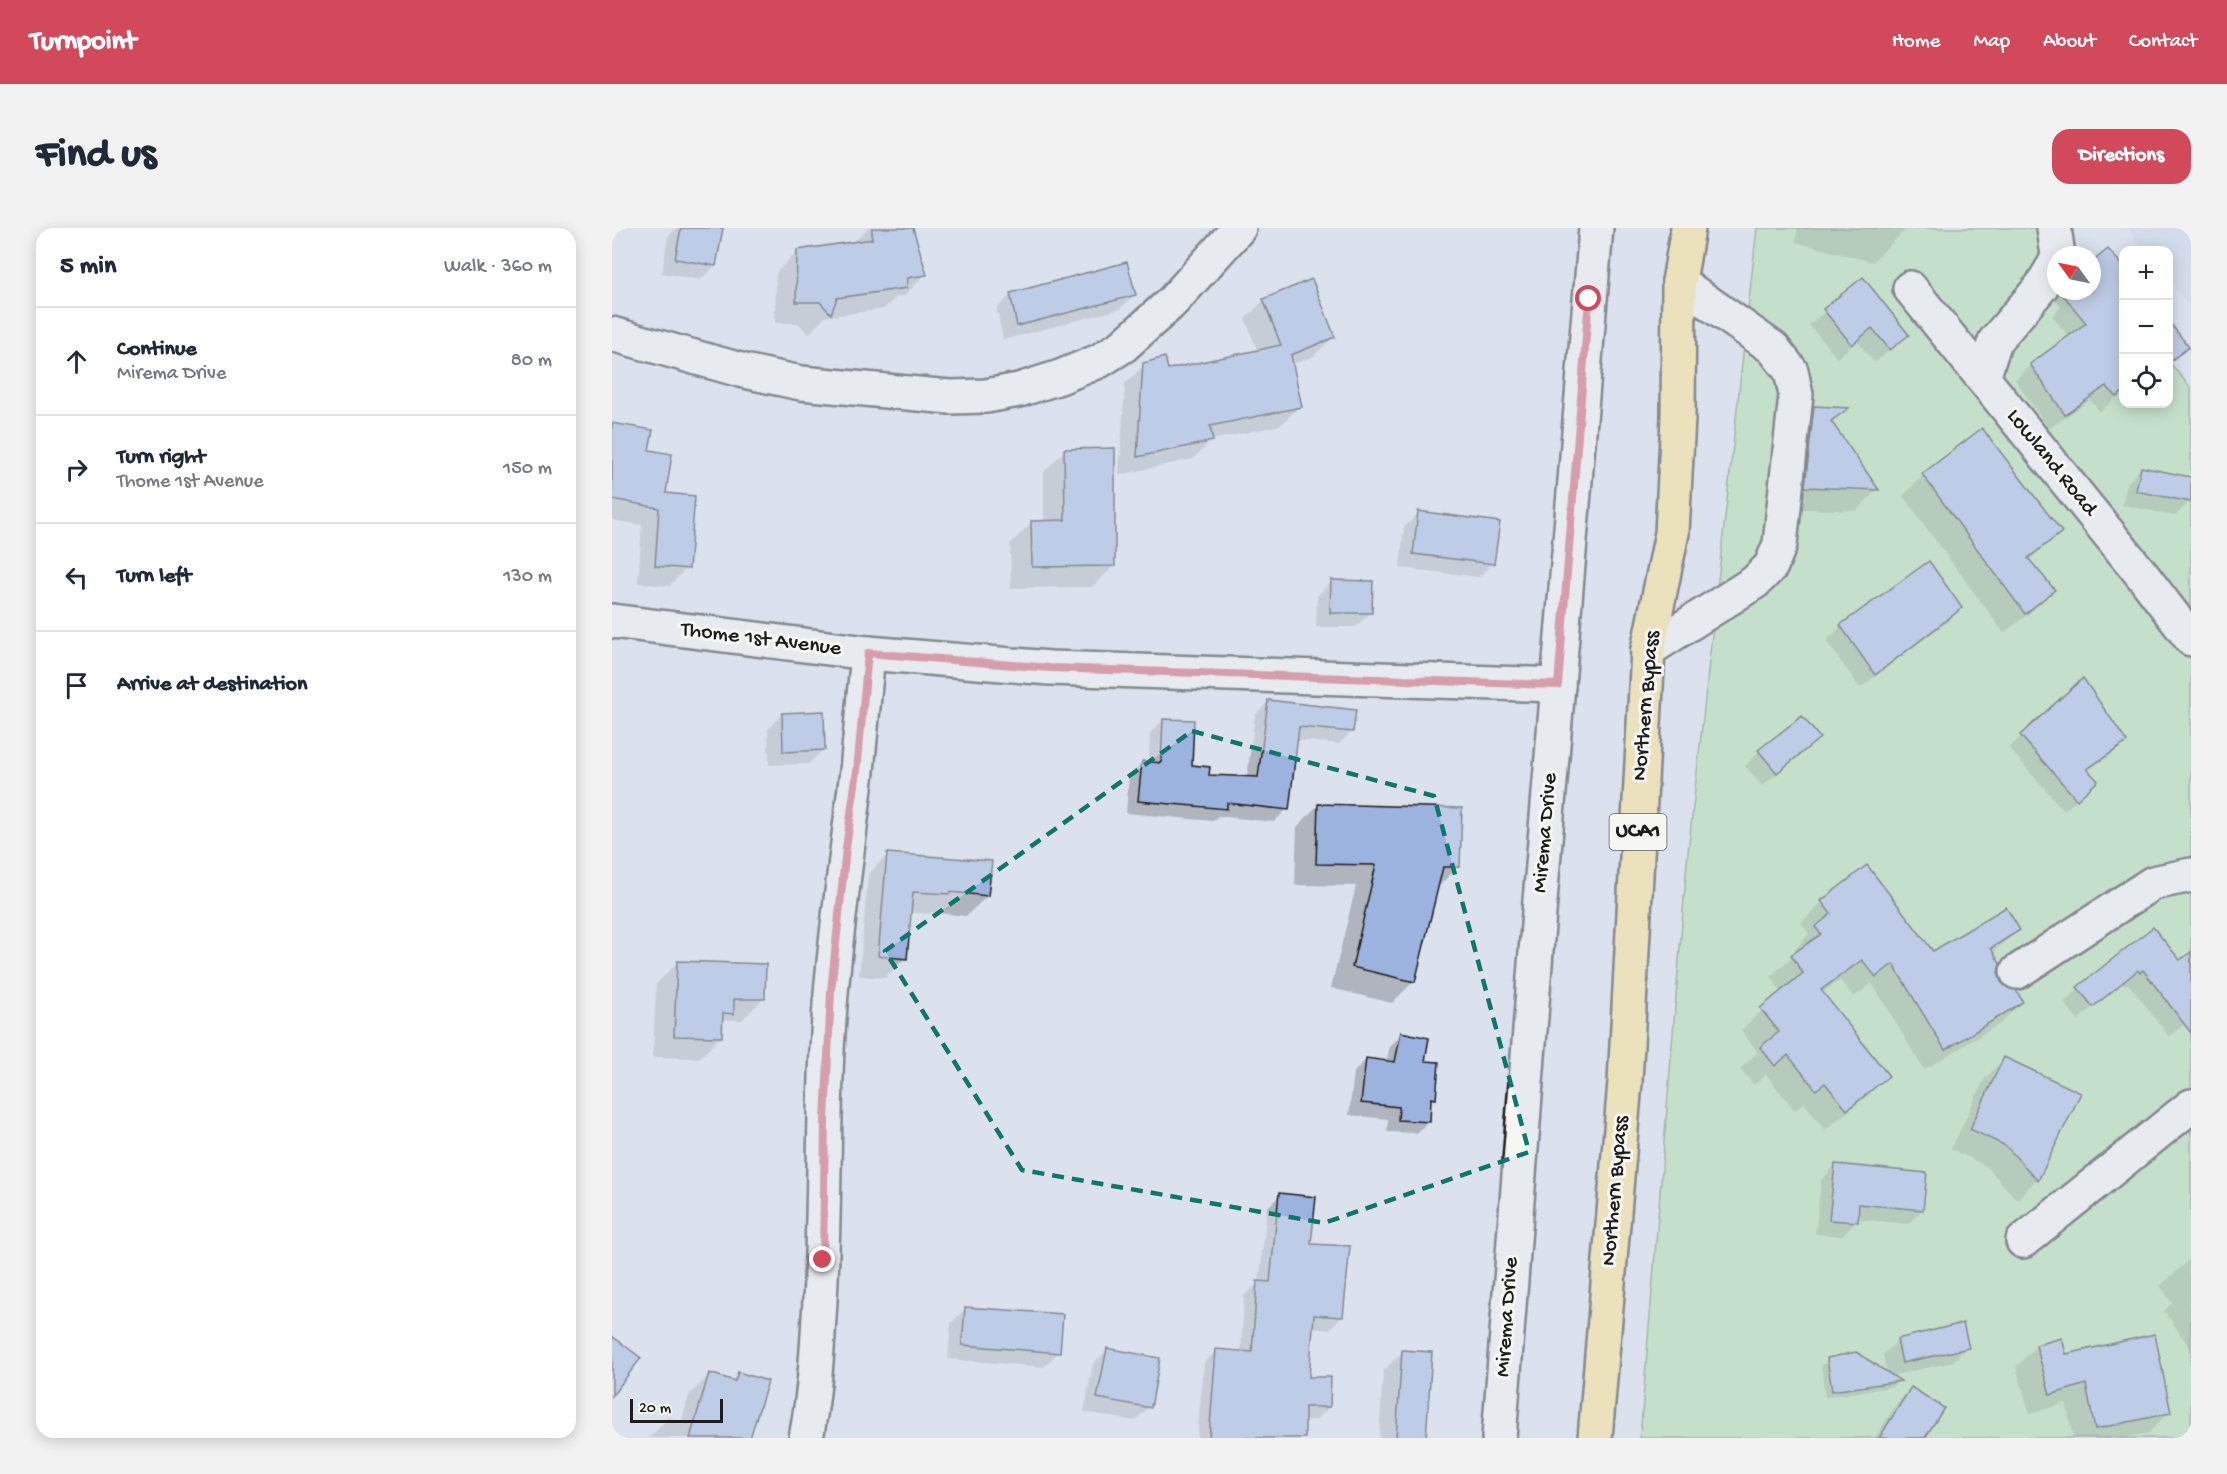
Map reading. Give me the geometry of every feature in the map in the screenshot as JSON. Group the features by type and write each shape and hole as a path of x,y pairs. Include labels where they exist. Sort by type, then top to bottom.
{"main road":[{"name":"Northern Bypass","path":"1595,1438 1625,1082 1648,650 1672,533 1678,418 1678,282 1688,228"}],"street":[{"path":"612,334 744,371 801,383 950,397 986,396 1019,390 1060,376 1100,361 1123,346 1172,302 1239,228"},
{"name":"Mirema Drive","path":"1499,1438 1596,228"},
{"path":"2054,228 2057,246"},
{"path":"1983,378 1995,341 2047,277"},
{"path":"1648,650 1755,582 1771,566 1780,544 1796,396 1791,371 1773,348 1678,282"},
{"name":"Lowland Road","path":"1910,288 2191,639"},
{"name":"Thome 1st Avenue","path":"612,621 868,653 1050,668 1558,685"},
{"path":"806,1438 811,1416 823,1260 825,1121 831,991 846,848 857,771 868,653"},
{"path":"2017,972 2153,883 2191,874"},
{"path":"2023,1241 2191,1106"}],"highlighted area":[{"path":"1192,731 1434,796 1529,1152 1324,1223 1022,1170 885,951"}],"shaded area":[{"path":"2127,228 2191,228 2191,309 2173,286 2173,246 2142,246"}],"green space":[{"path":"1757,228 2053,228 2068,246 2047,246 2047,300 2101,300 2101,297 2119,308 2119,408 2173,408 2173,367 2191,388 2191,1438 1640,1438 1687,862"}],"building":[{"path":"681,228 723,228 716,266 675,259"},
{"path":"872,228 913,228 927,275 908,278 907,288 837,298 831,314 820,302 796,302 797,250 872,239"},
{"path":"2108,249 2119,261 2119,395 2117,397 2106,386 2065,415 2030,364 2086,323 2067,300 2101,300 2101,255"},
{"path":"1127,262 1136,295 1017,326 1010,293"},
{"path":"1863,277 1909,335 1890,350 1872,328 1852,345 1823,309"},
{"path":"1312,279 1335,337 1291,355 1302,407 1210,426 1213,441 1137,457 1143,363 1165,357 1168,369 1281,345 1263,299"},
{"path":"2173,327 2189,347 2173,359"},
{"path":"1814,406 1849,408 1831,421 1879,490 1805,487"},
{"path":"612,423 653,430 649,450 672,454 666,493 695,496 689,569 655,566 659,508 612,499"},
{"path":"1982,428 2062,532 2028,558 2055,590 2025,614 1922,474"},
{"path":"1115,448 1115,566 1032,567 1031,521 1065,520 1064,449"},
{"path":"2141,467 2191,477 2191,502 2136,491"},
{"path":"1418,511 1500,522 1494,564 1413,554"},
{"path":"1929,561 1962,608 1875,675 1840,625"},
{"path":"1331,580 1373,581 1372,613 1330,613"},
{"path":"2083,678 2127,742 2087,769 2098,781 2077,800 2020,735"},
{"path":"1268,700 1356,710 1353,732 1299,727 1289,810 1227,803 1227,809 1138,801 1142,761 1161,763 1163,719 1194,720 1192,765 1210,767 1209,775 1258,777"},
{"path":"824,711 825,750 783,752 782,713"},
{"path":"1802,716 1820,738 1777,773 1758,750"},
{"path":"1318,804 1462,808 1460,867 1443,867 1415,982 1352,967 1376,865 1316,864"},
{"path":"887,853 992,861 988,896 950,892 950,894 913,892 907,959 878,956"},
{"path":"1867,865 1933,951 2006,907 2020,930 1991,948 2000,964 1998,972 2001,982 2008,988 2016,990 2023,1002 1945,1050 1893,964 1876,977 1862,960 1821,990 1889,1076 1847,1110 1825,1083 1816,1090 1788,1055 1775,1066 1760,1047 1779,1032 1760,1008 1803,973 1791,955 1821,934 1815,927 1831,914 1821,901"},
{"path":"2153,927 2180,960 2191,952 2191,1033 2143,970 2140,973 2138,970 2093,1007 2077,987"},
{"path":"677,961 766,964 765,999 734,999 734,1014 723,1013 722,1037 674,1036"},
{"path":"1401,1032 1429,1038 1425,1061 1439,1062 1436,1099 1431,1098 1430,1122 1398,1120 1399,1107 1361,1103 1366,1058 1395,1062"},
{"path":"2004,1057 2081,1093 2038,1181 2006,1146 1970,1129"},
{"path":"1835,1164 1927,1173 1923,1210 1859,1204 1858,1222 1829,1220"},
{"path":"1279,1193 1316,1197 1311,1244 1350,1246 1343,1317 1314,1315 1309,1377 1331,1377 1330,1407 1305,1407 1305,1438 1209,1438 1216,1349 1252,1352 1257,1281 1270,1282"},
{"path":"965,1307 1063,1314 1060,1353 962,1345"},
{"path":"1963,1323 1969,1348 1902,1363 1897,1339"},
{"path":"2155,1334 2171,1413 2095,1429 2086,1384 2050,1395 2036,1345 2062,1338 2066,1354"},
{"path":"612,1336 641,1358 612,1396"},
{"path":"1107,1348 1160,1358 1151,1408 1097,1398"},
{"path":"1402,1350 1432,1352 1426,1438 1396,1438"},
{"path":"1856,1352 1901,1381 1832,1391 1827,1358"},
{"path":"738,1372 768,1381 750,1438 690,1438 709,1373 735,1381"},
{"path":"1911,1387 1944,1408 1925,1438 1879,1438"}],"route":[{"path":"823,1260 827,1051 831,991 846,848 857,771 868,653 1050,668 1558,685 1589,299"}]}
